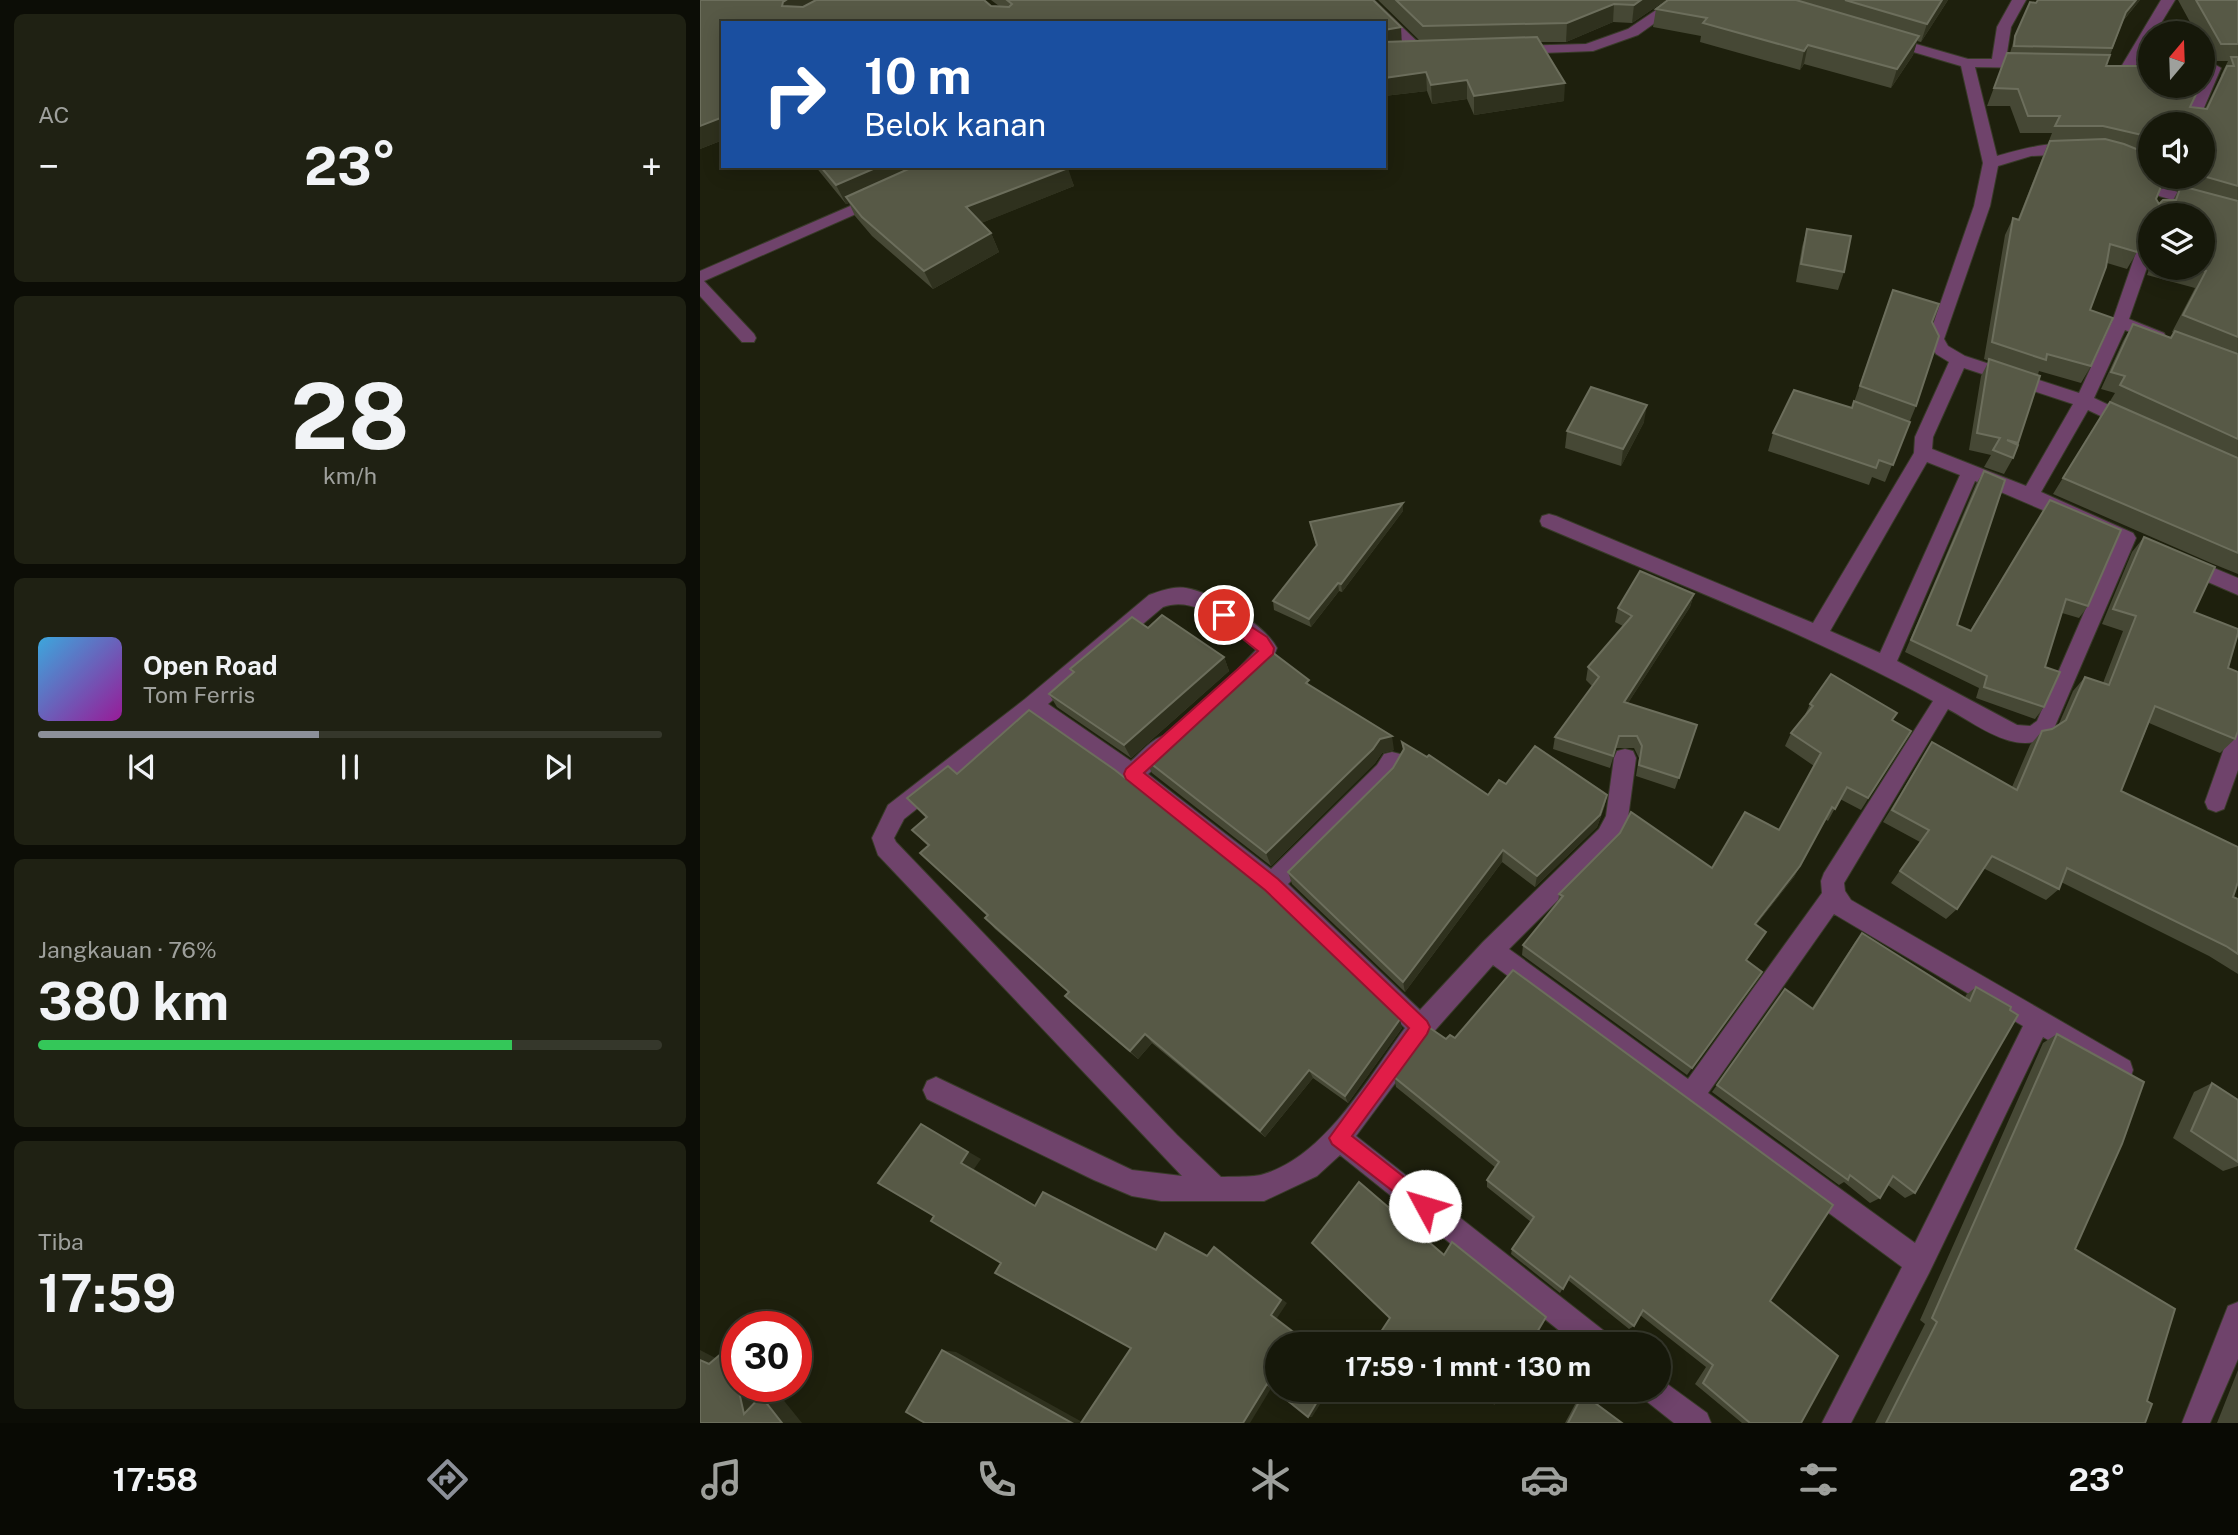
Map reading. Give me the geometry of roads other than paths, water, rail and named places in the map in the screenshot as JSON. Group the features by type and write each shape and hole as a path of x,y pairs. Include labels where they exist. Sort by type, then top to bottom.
{"street":[{"path":"1366,0 1425,51 1396,54"},
{"path":"1499,50 1588,48 1633,32 1680,0"},
{"path":"1998,64 2004,27 2019,0"},
{"path":"2153,21 2168,0"},
{"path":"1873,36 1967,63 2050,65"},
{"path":"2138,43 2121,67 2138,67"},
{"path":"1967,63 1991,163 1982,206 1936,339 1942,350 1959,360 2084,401 2143,429"},
{"path":"1991,163 2030,151 2084,148"},
{"path":"2173,189 2238,214"},
{"path":"700,276 889,194"},
{"path":"2030,495 2084,401 2120,322 2138,270"},
{"path":"700,285 748,338"},
{"path":"2120,322 2179,345"},
{"path":"1817,634 1920,441 1959,360"},
{"path":"1549,521 1885,665 2012,733 2037,735 2045,727 2132,541 2030,495 1970,472 1920,441"},
{"path":"1885,665 1970,472"},
{"path":"2164,554 2238,587"},
{"path":"1216,1191 886,848 884,838 896,812 1032,705 1156,601 1169,594 1184,593 1195,596 1267,648 1265,654 1234,681"},
{"path":"1032,705 1132,774 1272,884 1421,1027"},
{"path":"1938,708 1832,881 1834,895 1843,908 2135,1079"},
{"path":"1132,774 1183,728"},
{"path":"2216,802 2238,740"},
{"path":"936,1090 1132,1183 1161,1188 1216,1191 1264,1188 1308,1167 1339,1138 1421,1027 1491,950 1607,836 1617,818 1625,758"},
{"path":"1272,884 1385,772 1392,761"},
{"path":"1691,1096 1834,895"},
{"path":"1491,950 1919,1263"},
{"path":"1836,1423 1919,1263 2038,1021"},
{"path":"1339,1138 1583,1332"},
{"path":"2196,1423 2235,1333"},
{"path":"1670,1402 1697,1423"}]}
